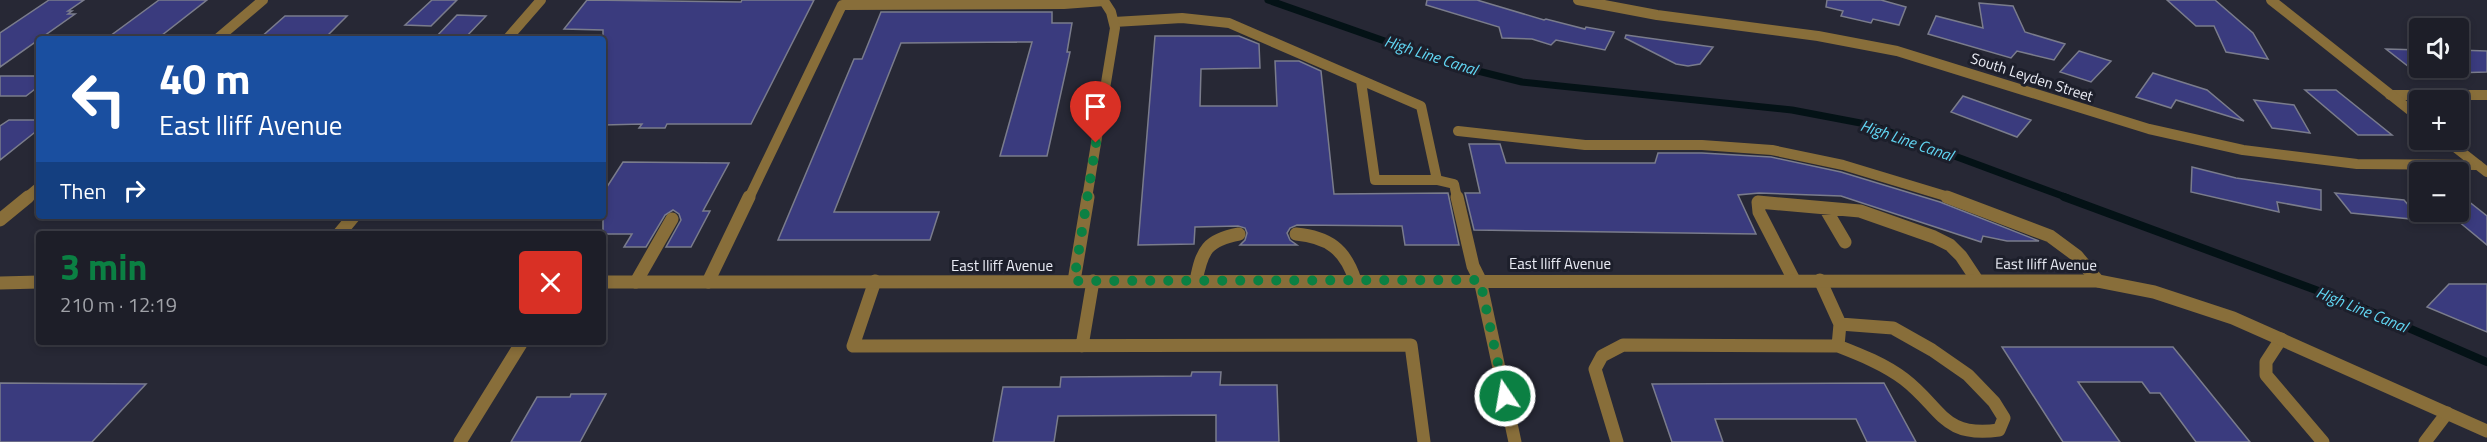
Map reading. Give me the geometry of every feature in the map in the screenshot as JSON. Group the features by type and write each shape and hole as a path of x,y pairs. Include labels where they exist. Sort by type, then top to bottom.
{"street":[{"path":"220,36 263,0"},
{"path":"510,36 541,0"},
{"name":"South Leyden Street","path":"1578,0 1670,18 1792,31 1897,51 1980,75 2100,115 2225,146 2337,163 2483,168"},
{"path":"2271,0 2409,110"},
{"path":"708,282 844,3 1064,4 1103,1 1112,12 1115,28 1074,281"},
{"path":"1114,22 1155,18 1226,22 1316,59 1382,92 1421,106 1437,180"},
{"path":"1361,81 1376,180 1437,180 1454,184 1473,267 1480,280 1515,442"},
{"path":"2390,95 2487,95"},
{"path":"1458,131 1584,145 1706,145 1770,150 1816,159 1879,175 1937,194 2050,236 2063,243 2082,259 2098,281"},
{"path":"2459,150 2483,168"},
{"path":"0,220 36,190"},
{"path":"1794,280 1759,212 1758,202 1860,211 1934,237 1950,245 1977,280"},
{"path":"1825,208 1845,242"},
{"path":"342,231 352,219"},
{"path":"636,282 672,219"},
{"path":"1196,281 1201,255 1210,243 1224,236 1239,234"},
{"path":"1296,234 1325,238 1340,248 1350,262 1355,280"},
{"path":"1820,280 1840,324 1838,346"},
{"path":"875,281 853,346 1411,345 1424,442"},
{"path":"1082,346 1093,281"},
{"name":"East Iliff Avenue","path":"606,282 2098,281 2127,284 2178,298 2281,339 2487,431"},
{"path":"0,293 6,283 36,282"},
{"path":"1617,442 1595,369 1602,356 1623,345 1838,346 1872,360 1912,385 1937,417 1960,435 1983,437 1999,430 2004,418 1994,402 1968,375 1932,350 1893,328 1840,324"},
{"path":"2281,339 2266,362 2266,375 2323,442"},
{"path":"460,442 520,345"},
{"path":"2425,442 2447,413"}],"building":[{"path":"49,0 84,0 68,11 72,11 68,14 75,14 44,36 36,36 36,42 0,67 0,33"},
{"path":"159,0 207,0 161,36 110,36"},
{"path":"432,0 457,0 431,26 405,25"},
{"path":"587,0 741,2 742,0 814,0 751,124 667,124 665,128 639,128 642,124 606,125 606,36 603,36 603,30 564,29"},
{"path":"1427,0 1477,0 1544,20 1585,29 1586,27 1614,32 1605,50 1556,40 1551,45 1532,39 1502,38 1499,27 1426,5"},
{"path":"1827,0 1881,0 1906,7 1899,25 1873,19 1871,23 1841,16 1843,11 1826,7"},
{"path":"2167,0 2215,0 2253,33 2268,59 2226,52 2214,26 2196,26"},
{"path":"1979,3 2013,6 2025,32 2065,44 2054,60 2017,51 2011,58 1928,34 1936,16 1983,28"},
{"path":"881,12 1052,12 1052,23 1072,23 1067,52 1070,52 1047,156 1000,156 1032,42 901,43 834,212 939,212 930,240 778,240 854,59 862,59"},
{"path":"457,15 486,16 467,36 437,36"},
{"path":"285,16 347,16 327,36 262,36"},
{"path":"1626,35 1713,47 1700,64 1688,66 1676,64 1625,38"},
{"path":"1155,36 1239,36 1259,44 1260,68 1201,69 1200,106 1277,106 1275,61 1299,61 1321,71 1334,194 1448,193 1459,245 1405,245 1402,226 1297,225 1290,228 1287,233 1290,240 1297,245 1240,245 1247,233 1245,228 1238,226 1195,227 1194,244 1138,245"},
{"path":"2386,49 2409,50 2409,67"},
{"path":"2469,50 2487,51 2487,72 2469,73"},
{"path":"2079,51 2111,61 2091,82 2060,72"},
{"path":"2153,73 2207,90 2244,121 2176,100 2171,108 2136,97"},
{"path":"0,76 36,76 36,88 26,96 0,96"},
{"path":"2305,90 2336,90 2392,135 2358,135"},
{"path":"1963,96 2031,120 2017,137 1951,112"},
{"path":"2254,100 2294,105 2310,133 2272,128"},
{"path":"9,120 36,120 36,131 0,160 0,126"},
{"path":"1469,144 1500,144 1506,163 1655,163 1658,153 1771,157 1841,172 1940,202 2039,241 2007,241 1983,236 1981,242 1841,196 1759,193 1738,195 1756,234 1474,230 1465,193 1480,193"},
{"path":"623,162 729,163 703,211 710,211 691,247 666,247 681,220 679,214 673,210 665,215 646,247 624,247 632,234 606,234 606,231 603,231 603,219 606,219 606,188"},
{"path":"2192,167 2236,178 2321,190 2321,210 2277,202 2279,212 2191,192"},
{"path":"2335,193 2404,200 2409,206 2409,219 2351,213"},
{"path":"2469,202 2487,216 2487,245 2459,222 2469,222"},
{"path":"2449,284 2487,284 2487,332 2427,307"},
{"path":"2002,347 2173,347 2250,442 2196,442 2160,393 2150,393 2142,382 2078,382 2120,442 2063,442"},
{"path":"1192,372 1221,372 1220,385 1277,385 1279,442 1216,442 1216,415 1058,416 1054,442 993,442 1003,387 1060,387 1061,377 1191,376"},
{"path":"0,383 146,384 92,442 0,442"},
{"path":"1884,383 1916,442 1867,442 1856,419 1715,419 1723,442 1672,442 1652,384"},
{"path":"571,394 606,394 580,442 511,442 537,397 570,397"}],"waterway":[{"name":"High Line Canal","path":"1268,0 1450,64 1522,82 1792,110 1871,125 2068,198"},
{"name":"High Line Canal","path":"2064,197 2351,303 2487,362"}],"route":[{"path":"1096,143 1074,281 1480,280 1505,396"}]}
